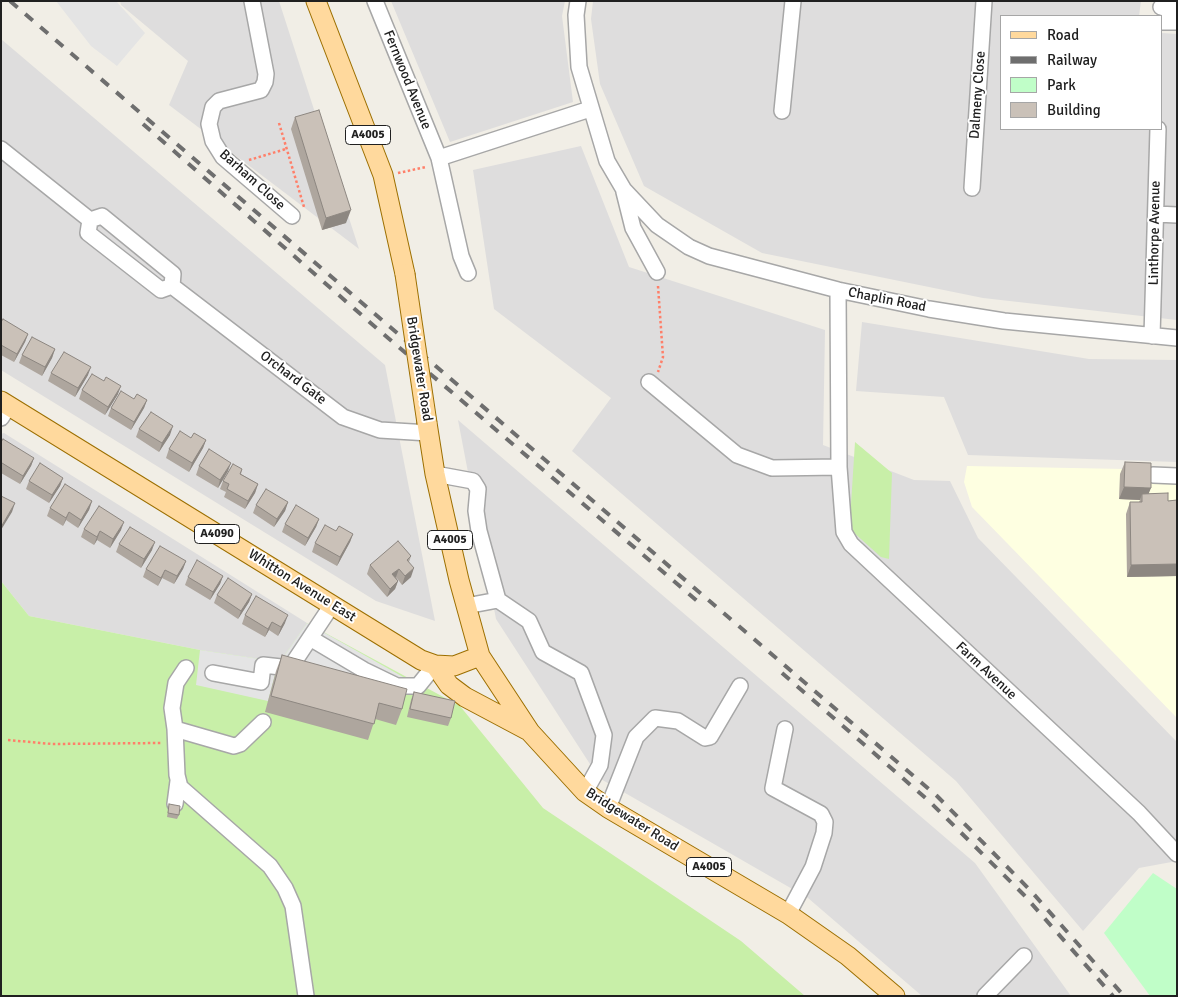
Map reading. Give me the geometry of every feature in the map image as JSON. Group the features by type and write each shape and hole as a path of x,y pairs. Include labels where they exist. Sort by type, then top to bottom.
{"main road":[{"name":"Bridgewater Road","path":"316,1 383,175 405,274 435,474 466,606 480,656 530,732 585,792 608,808 788,914 848,956 895,996"},
{"name":"Whitton Avenue East","path":"4,408 421,660 435,666"},
{"path":"435,666 454,666 480,656"},
{"name":"Bridgewater Road","path":"435,666 450,685 465,697 530,732"}],"street":[{"name":"Barham Close","path":"252,1 266,74 265,82 261,90 219,101 213,107 209,124 213,141 223,157 299,215"},
{"name":"Fernwood Avenue","path":"375,1 439,158 461,256 468,273"},
{"name":"Chaplin Road","path":"578,1 576,15 579,67 607,161 624,190 656,225 689,247 709,256 838,290 1004,321 1177,338"},
{"path":"782,111 793,1"},
{"name":"Dalmeny Close","path":"972,188 984,1"},
{"path":"1161,11 1177,7"},
{"path":"1161,11 1177,22"},
{"path":"439,158 590,109"},
{"name":"Linthorpe Avenue","path":"1152,336 1158,130"},
{"name":"Orchard Gate","path":"1,149 90,220"},
{"name":"Chaplin Road","path":"624,190 633,228 657,272"},
{"path":"1156,214 1177,215"},
{"name":"Orchard Gate","path":"90,220 102,216 173,274 172,286"},
{"name":"Orchard Gate","path":"90,220 88,233 161,290 172,286"},
{"name":"Orchard Gate","path":"172,286 343,417 380,430 428,428"},
{"name":"Farm Avenue","path":"838,290 839,467 844,532 851,544 1139,814 1177,854"},
{"path":"649,382 737,455 772,468 839,467"},
{"path":"435,474 474,481 478,489 476,511 479,532 498,600 529,621 543,652 581,673 604,734 600,765 585,792"},
{"path":"1153,475 1177,476"},
{"path":"466,606 498,600"},
{"path":"214,673 261,682 263,665 290,668 332,605"},
{"path":"310,638 364,670 397,686 418,686 435,666"},
{"path":"186,668 176,683 172,708 171,738 180,787 188,797 270,866 285,888 293,906 306,996"},
{"path":"608,808 636,737 655,718 678,721 705,738 710,737 740,686"},
{"path":"171,738 234,746 240,744 263,722"},
{"path":"785,729 773,788 821,814 825,822 824,833 813,867 788,914"},
{"path":"175,804 178,780"},
{"path":"985,996 1024,956"}],"path":[{"path":"279,123 299,215"},
{"path":"246,160 286,149"},
{"path":"649,382 659,371 663,357 657,272"},
{"path":"8,740 52,744 171,738"}],"shaded area":[{"path":"56,1 116,1 145,33 117,66 91,46"},
{"path":"120,1 279,1 359,249 169,105 188,61 121,5"},
{"path":"391,1 565,1 562,16 573,102 450,142"},
{"path":"593,1 1141,1 1139,15 1000,15 1000,130 1163,130 1163,33 1177,34 1177,320 983,298 762,253 644,186 600,84 591,19"},
{"path":"1,39 385,365 435,621 376,601 1,370"},
{"path":"581,146 629,267 825,330 823,445 914,480 950,481 978,538 1177,742 1177,861 1139,868 1083,931 956,781 572,451 611,398 494,309 473,170"},
{"path":"862,322 1089,359 1177,360 1177,462 968,455 944,397 856,391"},
{"path":"458,420 975,863 1071,996 922,996 808,898 599,778 496,619"},
{"path":"4,433 307,623 280,662 200,650 29,616 1,581 1,434"},
{"path":"967,466 1177,470 1177,718 972,507 964,482"},
{"path":"307,623 405,678 388,701 276,671 268,701 196,685 200,650 280,662"}],"green space":[{"path":"855,442 892,473 889,559 881,557 852,531 850,520"},
{"path":"1,581 29,616 200,650 280,662 307,623 460,706 543,808 741,941 805,996 1,996"},
{"path":"1153,873 1177,889 1177,996 1150,996 1104,933"}],"building":[{"path":"319,110 351,210 326,218 295,117"},
{"path":"3,319 28,334 17,354 1,345 1,322"},
{"path":"32,337 55,349 45,367 22,355"},
{"path":"64,352 91,367 78,388 51,373"},
{"path":"92,374 104,381 106,377 121,386 108,407 82,390"},
{"path":"121,391 134,399 137,394 147,400 134,422 111,408"},
{"path":"151,412 173,426 162,443 139,429"},
{"path":"180,431 191,438 194,433 206,440 192,463 169,449"},
{"path":"3,439 34,458 23,476 1,464 1,442"},
{"path":"209,449 231,463 220,480 199,466"},
{"path":"1125,462 1151,463 1151,488 1124,487"},
{"path":"40,463 63,478 52,495 29,481"},
{"path":"233,464 242,469 240,474 258,484 248,501 227,489 229,484 223,481"},
{"path":"65,484 92,501 81,520 69,512 66,518 50,508"},
{"path":"266,489 288,502 277,519 256,505"},
{"path":"1168,493 1168,501 1177,500 1177,564 1131,565 1130,502 1142,502 1142,494"},
{"path":"1,496 15,503 1,527"},
{"path":"296,505 319,519 308,538 285,524"},
{"path":"99,506 124,522 113,539 100,531 97,537 84,529"},
{"path":"325,525 336,531 339,526 353,534 340,557 315,543"},
{"path":"130,527 155,542 144,559 119,544"},
{"path":"398,541 411,556 407,560 414,568 405,576 399,569 392,574 398,581 390,589 370,565"},
{"path":"160,546 186,561 177,576 165,570 161,578 146,569"},
{"path":"197,560 223,576 213,592 188,577"},
{"path":"228,578 252,594 241,611 217,595"},
{"path":"256,596 288,615 281,627 272,622 268,629 245,615"},
{"path":"282,655 407,689 402,709 379,703 374,724 271,696"},
{"path":"414,692 455,701 451,718 410,709"},
{"path":"169,804 180,806 179,815 168,813"}],"railway":[{"path":"10,1 937,796 1031,891 1124,996"},
{"path":"143,124 381,332 702,605"},
{"path":"782,673 929,801 1024,895 1113,996"}]}
